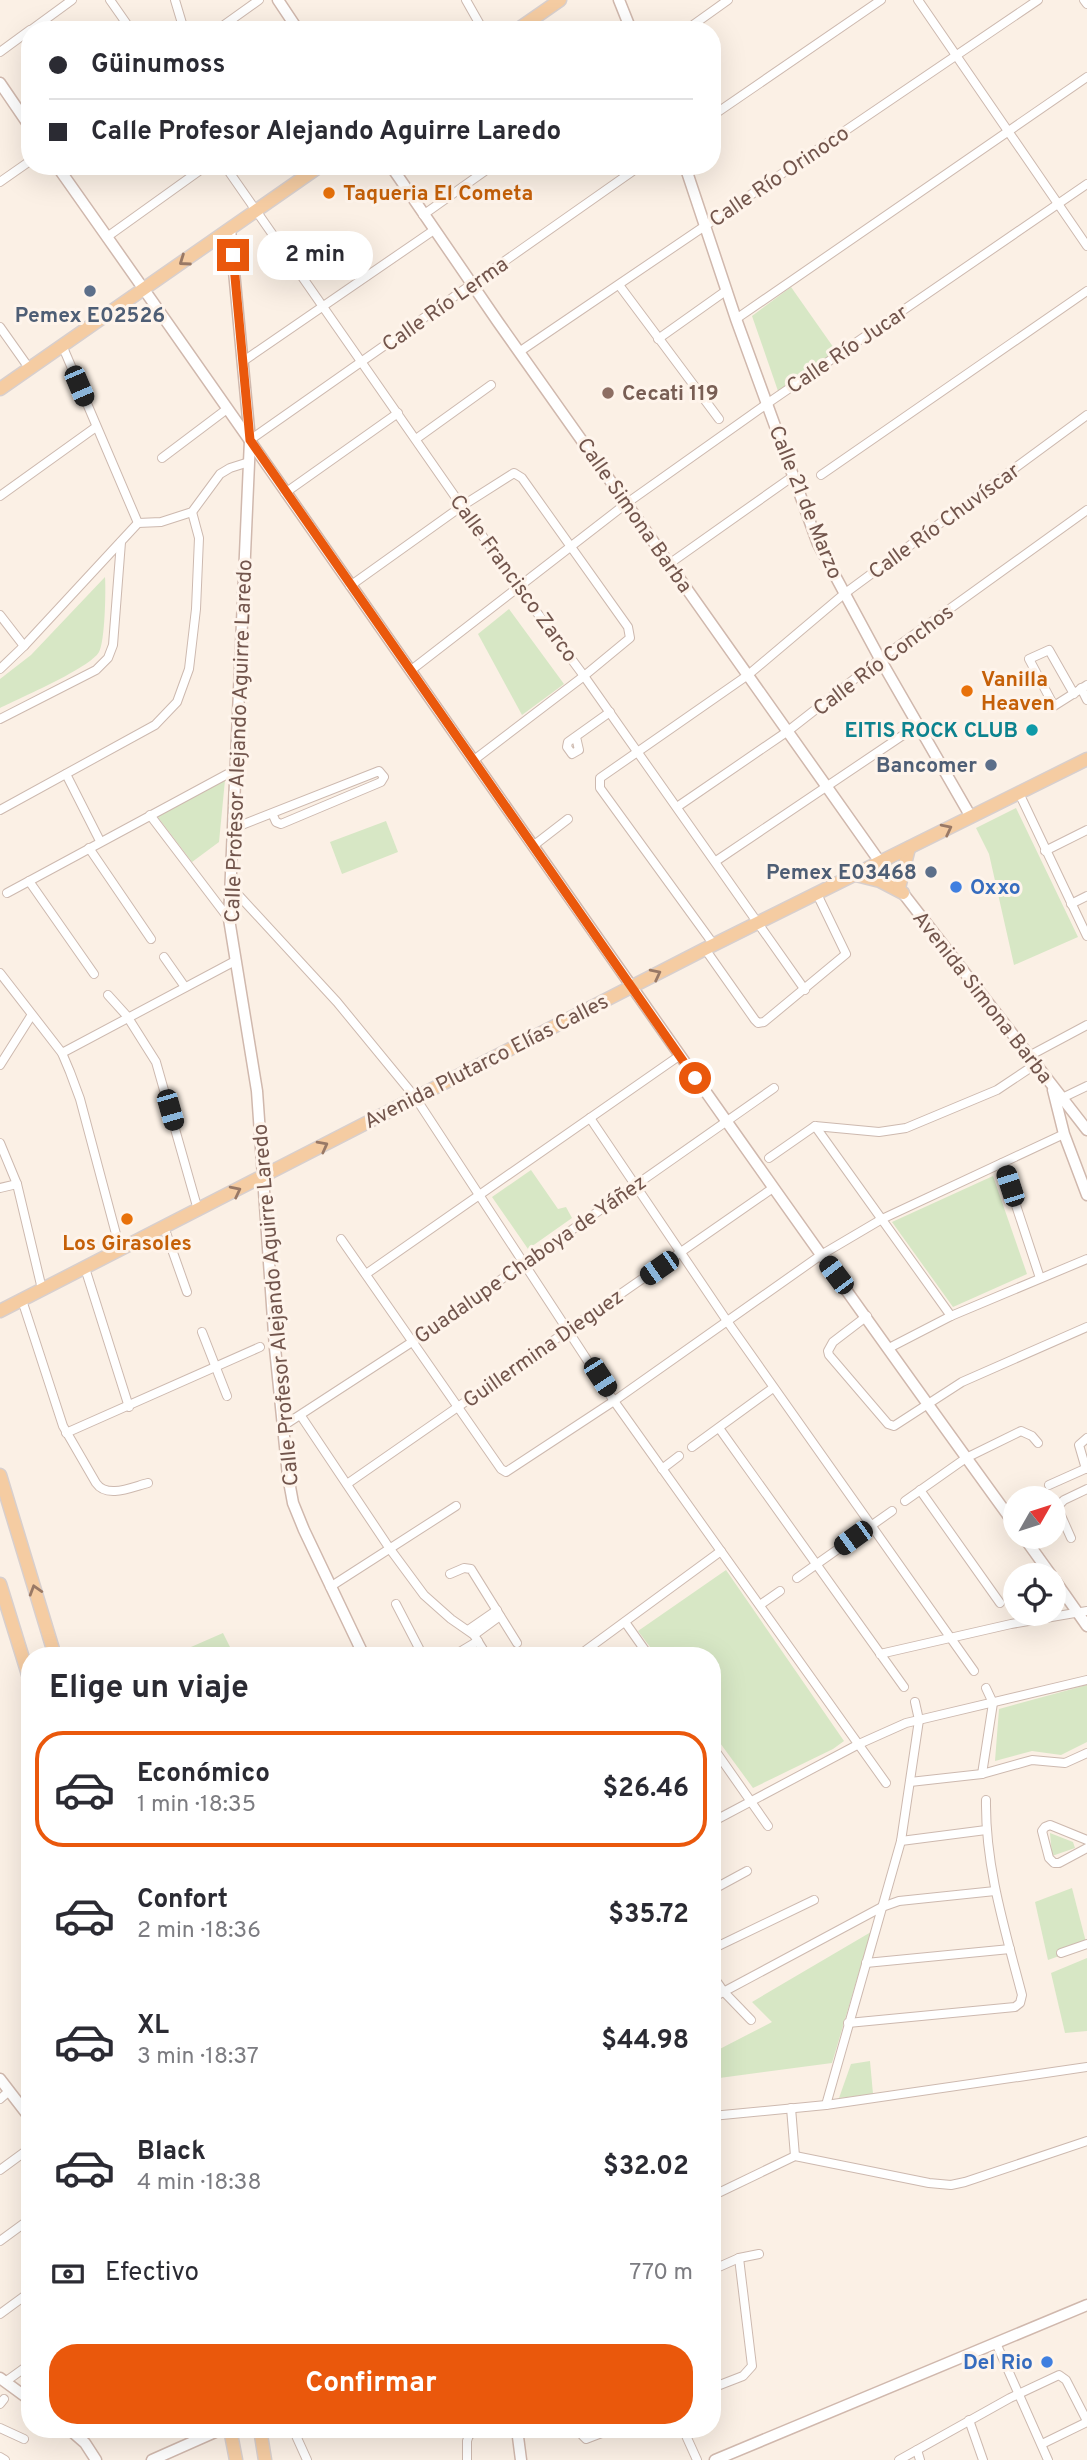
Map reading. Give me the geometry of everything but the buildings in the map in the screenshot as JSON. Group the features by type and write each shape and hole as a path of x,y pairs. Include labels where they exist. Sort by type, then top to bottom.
{"main road":[{"path":"529,21 556,1"},
{"path":"0,388 307,175"},
{"name":"Avenida Plutarco Elías Calles","path":"0,1311 630,987 1087,759"},
{"path":"856,875 880,881 901,891 909,848"},
{"path":"0,1475 51,1647"},
{"path":"0,1584 21,1652"},
{"path":"232,2438 236,2460"},
{"path":"257,2438 263,2446"},
{"path":"262,2438 265,2460"}],"street":[{"path":"43,21 72,0"},
{"path":"110,0 125,21"},
{"path":"175,0 181,21"},
{"path":"230,21 259,0"},
{"path":"278,0 292,21"},
{"path":"466,0 478,21"},
{"path":"619,0 627,21"},
{"path":"699,21 728,0"},
{"path":"721,110 881,0"},
{"path":"918,0 1087,246"},
{"name":"Calle Río Orinoco","path":"519,352 1038,0"},
{"path":"0,52 21,37"},
{"path":"736,319 1087,77"},
{"path":"0,83 21,114"},
{"path":"0,182 21,167"},
{"path":"63,175 630,987 1003,1509"},
{"path":"107,237 193,175"},
{"name":"Calle Francisco Zarco","path":"231,175 805,990"},
{"name":"Calle Simona Barba","path":"397,175 472,286 881,862"},
{"path":"423,215 479,175"},
{"name":"Calle Río Lerma","path":"250,440 627,175"},
{"name":"Calle 21 de Marzo","path":"688,175 736,319 818,544 880,659 971,817"},
{"name":"Calle Río Jucar","path":"410,671 626,503 1087,184"},
{"name":"Calle Profesor Alejando Aguirre Laredo","path":"230,229 250,440 229,919 257,1091 275,1348 288,1476 293,1503 360,1647"},
{"path":"242,362 434,230"},
{"path":"619,285 719,419"},
{"path":"659,339 727,290"},
{"path":"821,475 1087,291"},
{"path":"0,327 29,368"},
{"path":"62,345 138,523"},
{"path":"416,439 491,385"},
{"path":"162,458 227,409"},
{"path":"285,493 398,414"},
{"name":"Calle Río Chuvíscar","path":"709,947 600,788 600,778 748,675 844,594 1087,415"},
{"path":"0,496 96,427"},
{"path":"0,669 138,523 161,522 192,512 220,474 248,463"},
{"path":"350,586 462,506 517,473 571,547 631,634 627,641 584,676 474,760"},
{"path":"669,564 792,477"},
{"name":"Calle Río Conchos","path":"677,807 788,731 880,659 1087,510"},
{"path":"0,810 155,725 177,702 189,669 195,609 199,538 192,512"},
{"path":"0,719 96,670 108,658 113,645 121,541"},
{"path":"0,615 24,646"},
{"path":"1080,689 1054,705 1029,659 1046,649 1050,650 1080,689 1087,700"},
{"path":"576,737 610,712"},
{"path":"716,861 919,725"},
{"path":"7,893 235,770"},
{"path":"234,828 272,813 379,771 384,777 381,782 281,824 276,822 272,813"},
{"path":"66,774 100,841"},
{"path":"328,791 332,802"},
{"path":"1019,793 1087,936"},
{"path":"150,815 229,919"},
{"path":"533,846 568,820"},
{"path":"1045,851 1087,830"},
{"path":"89,848 151,939"},
{"name":"Avenida Simona Barba","path":"881,862 1087,1130"},
{"path":"29,881 94,974"},
{"path":"231,887 337,1002 415,1097 614,1401 887,1783"},
{"path":"709,947 758,1023 764,1021 846,954 817,894"},
{"path":"1071,904 1087,896"},
{"path":"164,957 185,987"},
{"path":"62,1053 127,1016 235,961"},
{"path":"0,974 62,1053 80,1098 120,1249"},
{"path":"108,995 127,1016 156,1062 198,1210"},
{"path":"0,1065 31,1016"},
{"path":"769,1158 815,1126 879,1132 906,1128 997,1090 1032,1060 1087,1025"},
{"path":"366,1274 679,1056"},
{"path":"1051,1084 1064,1134 1087,1195"},
{"path":"1062,1098 1087,1086"},
{"name":"Guadalupe Chaboya de Yáñez","path":"283,1426 412,1342 774,1088"},
{"path":"590,1118 773,1388 974,1671"},
{"path":"815,1126 951,1315"},
{"path":"341,1239 503,1472 511,1470 614,1401 821,1255 882,1219 1064,1134"},
{"path":"0,1143 17,1184 42,1289"},
{"path":"1002,1163 1040,1278"},
{"path":"0,1188 17,1184"},
{"name":"Guillermina Dieguez","path":"347,1484 773,1188"},
{"path":"164,1227 187,1292"},
{"path":"889,1348 951,1315 1087,1259"},
{"path":"85,1268 129,1406"},
{"path":"22,1300 66,1433 96,1483 104,1491 148,1483"},
{"path":"867,1316 832,1342 828,1351 830,1358 890,1425 896,1426 962,1382 1087,1327"},
{"path":"202,1332 227,1396"},
{"path":"66,1433 260,1347"},
{"path":"692,1447 773,1388"},
{"path":"301,1416 424,1595 473,1636 481,1647"},
{"path":"719,1428 904,1687"},
{"path":"905,1501 966,1458 1021,1431 1032,1436 1038,1443"},
{"path":"1049,1485 1086,1468 1079,1445 1087,1438"},
{"path":"662,1469 679,1456"},
{"path":"1071,1538 1059,1505 1087,1489"},
{"path":"920,1490 1000,1603"},
{"path":"330,1587 456,1506"},
{"path":"797,1578 892,1511"},
{"path":"590,1647 721,1551"},
{"path":"450,1574 464,1567 471,1569 517,1643"},
{"path":"760,1605 780,1591"},
{"path":"1066,1593 1083,1612 1087,1626"},
{"path":"396,1604 418,1647"},
{"path":"880,1654 949,1637 1083,1612"},
{"path":"462,1647 499,1613"},
{"path":"625,1622 643,1647"},
{"path":"721,1817 891,1729 1087,1680"},
{"path":"982,1774 993,1703 986,1688"},
{"path":"826,2105 901,1841 919,1720 915,1702"},
{"path":"911,1782 982,1774 1032,1759 1065,1763 1087,1753"},
{"path":"721,1759 768,1826"},
{"path":"848,2023 1015,2007 1020,2003 1021,1994 995,1891 986,1830 986,1800"},
{"path":"1087,1840 1050,1825 1042,1831 1049,1858 1054,1863 1087,1848"},
{"path":"901,1841 986,1830"},
{"path":"721,1885 747,1871"},
{"path":"721,1994 882,1907 899,1901 995,1891"},
{"path":"721,1945 814,1900"},
{"path":"1061,1953 1087,1944"},
{"path":"866,1963 1010,1949"},
{"path":"721,1988 751,2020"},
{"path":"721,2115 826,2105 1087,2067"},
{"path":"0,2079 5,2095 21,2110"},
{"path":"791,2108 795,2157"},
{"path":"721,2192 795,2157 951,2185 1087,2141"},
{"path":"0,2170 21,2155"},
{"path":"0,2241 21,2226"},
{"path":"721,2266 739,2258 760,2254"},
{"path":"721,2385 743,2376 752,2364 739,2258"},
{"path":"0,2314 21,2299"},
{"path":"715,2460 1087,2305"},
{"path":"996,2343 1048,2460"},
{"path":"21,2369 3,2380 21,2393"},
{"path":"899,2460 1010,2398 1061,2376 1069,2385 1087,2421 1042,2444"},
{"path":"969,2420 984,2460"},
{"path":"0,2428 24,2440"},
{"path":"79,2438 96,2460"},
{"path":"152,2460 202,2438"},
{"path":"297,2438 307,2460"},
{"path":"467,2460 468,2438"},
{"path":"518,2438 522,2460"},
{"path":"687,2438 697,2460"},
{"path":"917,2450 920,2460"},
{"path":"0,2457 5,2460"}],"green space":[{"path":"791,287 836,351 778,391 752,316"},
{"path":"105,577 104,627 99,652 69,674 0,708 0,679 31,655"},
{"path":"509,609 564,684 522,715 478,634"},
{"path":"225,780 219,842 192,862 157,816"},
{"path":"1016,808 1078,937 1014,965 989,854 976,828"},
{"path":"386,821 398,852 342,874 330,842"},
{"path":"531,1170 558,1209 566,1207 572,1218 528,1249 492,1197"},
{"path":"993,1176 1027,1274 953,1307 892,1222"},
{"path":"726,1570 844,1741 753,1788 721,1744 721,1647 650,1647 638,1631"},
{"path":"223,1633 230,1647 191,1647"},
{"path":"1087,1685 1087,1742 1061,1755 1032,1751 995,1761 999,1709"},
{"path":"1050,1833 1073,1842 1075,1848 1052,1856"},
{"path":"1072,1888 1087,1946 1048,1960 1035,1902"},
{"path":"871,1932 832,2063 721,2078 721,2048 772,2022 752,2002"},
{"path":"1087,1958 1087,2031 1065,2033 1051,1973"},
{"path":"870,2061 873,2094 839,2098 851,2064"}],"place":[{"name":"Taqueria El Cometa","path":"329,193"},
{"name":"Pemex E02526","path":"90,291"},
{"name":"Cecati 119","path":"608,393"},
{"name":"Vanilla Heaven","path":"967,691"},
{"name":"EITIS ROCK CLUB","path":"1032,730"},
{"name":"Bancomer","path":"991,765"},
{"name":"Pemex E03468","path":"931,872"},
{"name":"Oxxo","path":"956,887"},
{"name":"Los Girasoles","path":"127,1219"},
{"name":"Del Rio","path":"1047,2362"}],"route":[{"path":"233,255 250,440 695,1078"}]}
